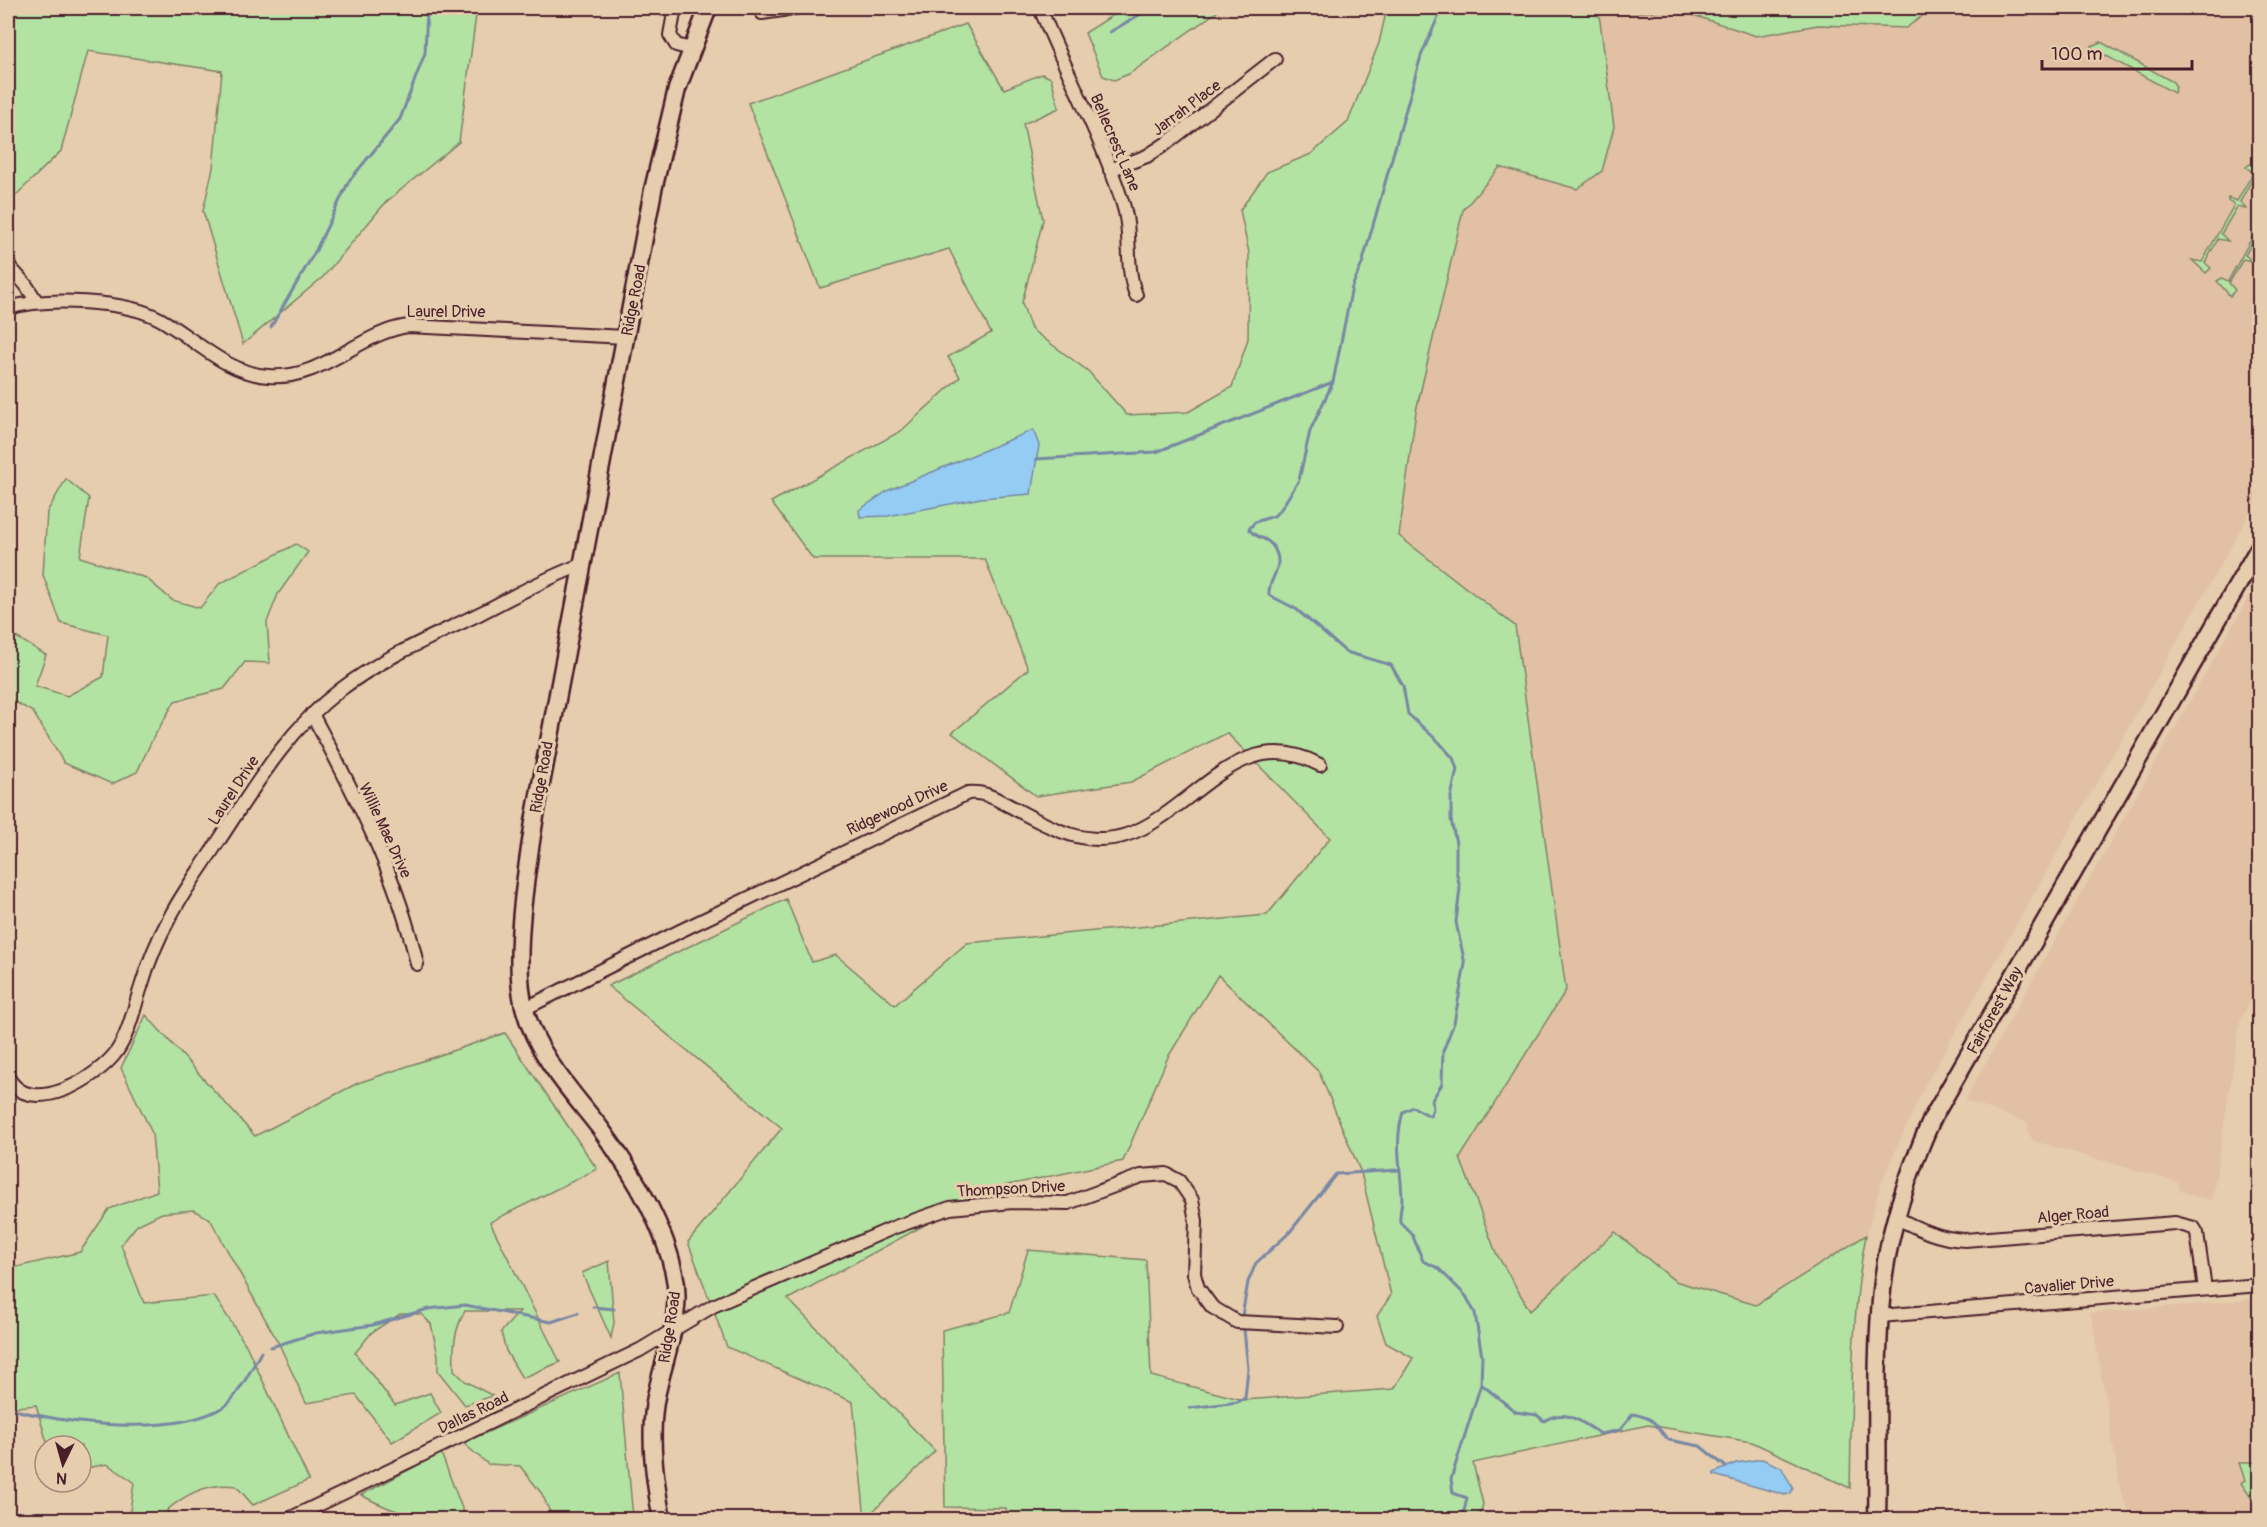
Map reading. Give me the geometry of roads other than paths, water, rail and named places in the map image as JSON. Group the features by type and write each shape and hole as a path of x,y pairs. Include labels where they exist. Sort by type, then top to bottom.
{"street":[{"path":"675,8 670,34 676,45 691,49"},
{"name":"Ridge Road","path":"662,1520 654,1449 654,1423 671,1331 676,1286 659,1228 618,1155 545,1055 524,1009 521,964 528,862 547,746 665,132 691,49 708,8"},
{"path":"762,13 796,8"},
{"name":"Bellecrest Lane","path":"1040,8 1123,202 1127,222 1128,268 1136,295"},
{"name":"Jarrah Place","path":"1110,170 1147,156 1167,143 1275,59"},
{"path":"8,265 26,285 37,303"},
{"name":"Laurel Drive","path":"8,308 37,303 112,305 139,310 162,320 232,366 247,372 277,377 309,371 382,333 408,326 626,337"},
{"name":"Fairforest Way","path":"1877,1520 1882,1290 1895,1217 1910,1172 1932,1119 2259,546"},
{"name":"Laurel Drive","path":"8,1077 13,1086 28,1094 54,1095 90,1074 114,1054 122,1042 146,971 171,914 270,763 312,714 341,689 384,662 549,576 581,565"},
{"name":"Willie Mae Drive","path":"312,714 391,877 404,910 417,964"},
{"name":"Ridgewood Drive","path":"524,1009 690,925 952,798 968,793 987,795 1069,835 1106,839 1136,831 1164,815 1230,766 1248,757 1268,753 1294,755 1320,765"},
{"name":"Thompson Drive","path":"671,1331 712,1306 933,1214 973,1204 1068,1203 1141,1176 1160,1173 1179,1181 1192,1200 1197,1221 1194,1274 1198,1288 1212,1307 1237,1322 1337,1327"},
{"name":"Alger Road","path":"1895,1217 1923,1232 1950,1240 2149,1224 2186,1224 2198,1233 2205,1289"},
{"name":"Cavalier Drive","path":"1880,1316 2259,1285"},
{"name":"Dallas Road","path":"287,1520 640,1350 671,1331"}],"water":[{"path":"1033,430 1039,445 1031,494 981,498 888,516 860,517 859,510 889,490"},
{"path":"1762,1459 1781,1467 1793,1488 1791,1493 1785,1495 1714,1475 1736,1463"}],"waterway":[{"path":"271,327 316,250 349,181 400,119 425,53 427,8"},
{"path":"1110,32 1151,8"},
{"path":"1442,8 1421,56 1362,264 1352,287 1333,382 1310,431 1299,480 1274,516 1255,522 1249,529 1269,542 1276,553 1278,566 1269,595 1296,609 1346,652 1391,665 1403,686 1408,714 1439,742 1453,758 1457,769 1451,797 1451,820 1456,843 1456,870 1460,888 1456,922 1465,964 1454,1023 1443,1051 1442,1084 1432,1100 1433,1109 1430,1116 1413,1107 1403,1112 1398,1145 1402,1198 1400,1222 1412,1234 1423,1261 1438,1268 1466,1296 1475,1313 1482,1357 1481,1384 1451,1479 1453,1493 1467,1498 1462,1520"},
{"path":"1036,459 1156,452 1333,382"},
{"path":"1242,1316 1248,1282 1256,1263 1289,1233 1336,1174 1398,1170"},
{"path":"271,1347 316,1333 373,1325 428,1309 465,1305 551,1322 578,1313"},
{"path":"593,1307 614,1309"},
{"path":"1190,1408 1238,1402 1245,1398 1248,1369 1244,1329"},
{"path":"8,1408 88,1423 149,1425 178,1422 204,1416 230,1402 261,1352"},
{"path":"1481,1384 1516,1412 1537,1415 1544,1421 1552,1417 1567,1416 1601,1434 1620,1430 1633,1414 1648,1418 1669,1440 1700,1446 1726,1467"}]}
